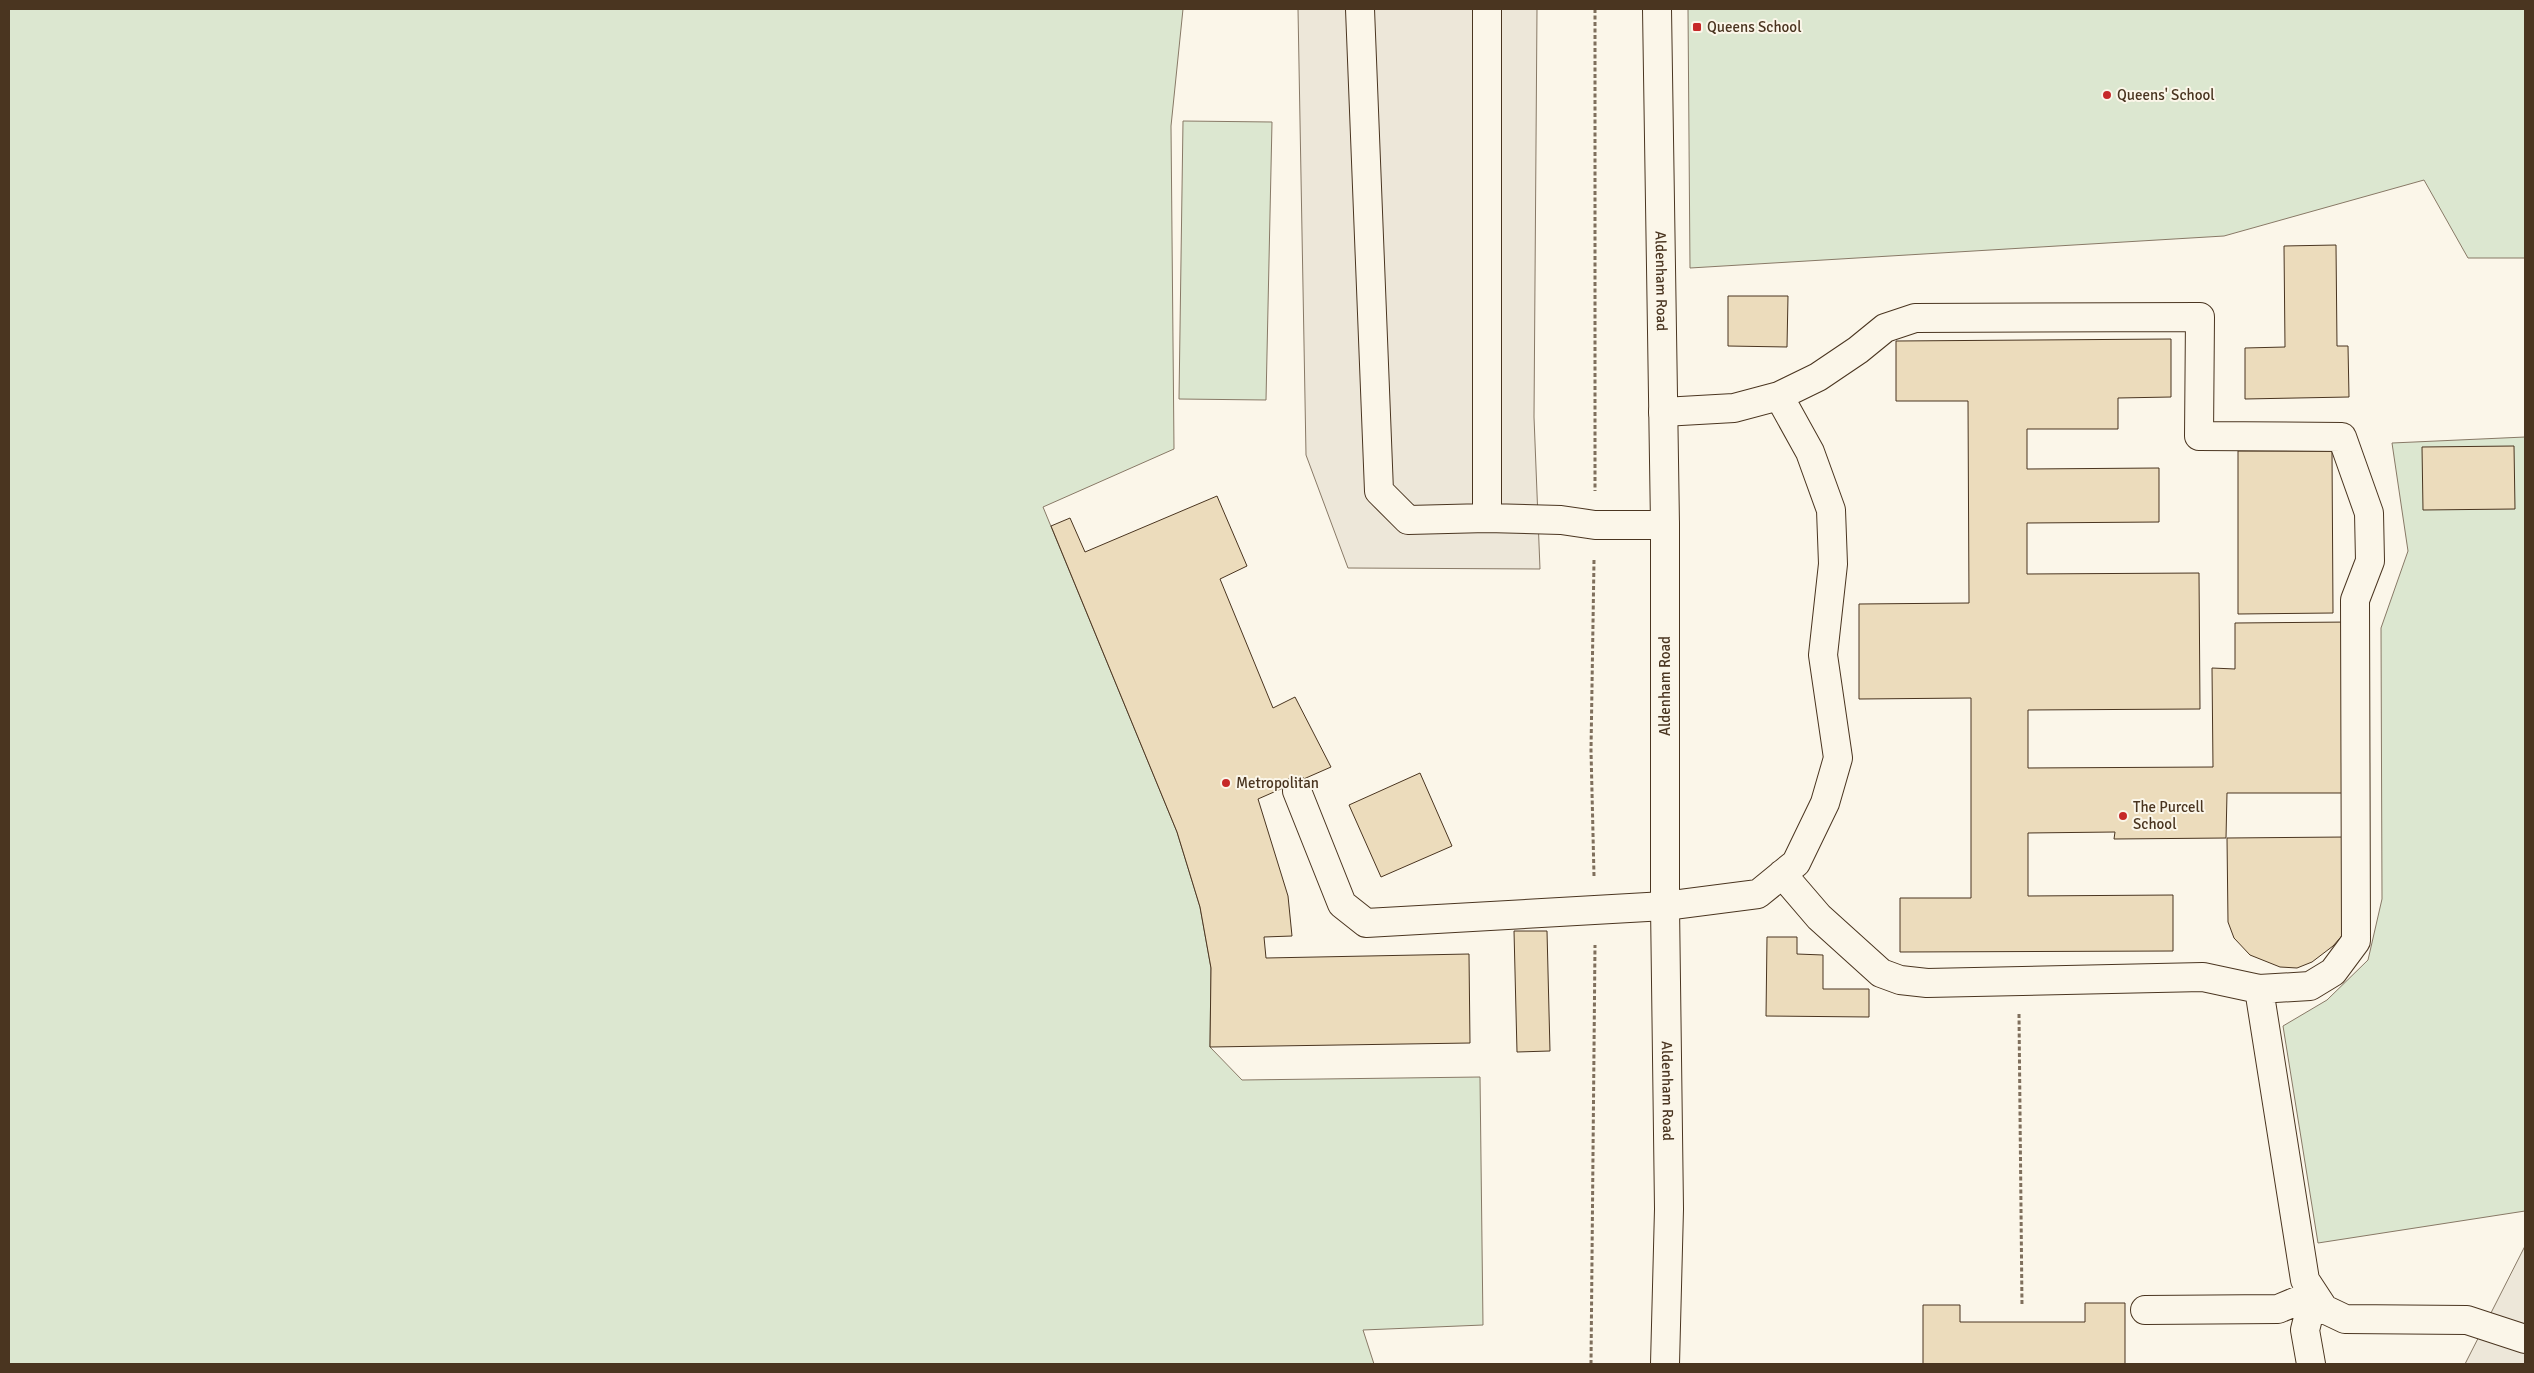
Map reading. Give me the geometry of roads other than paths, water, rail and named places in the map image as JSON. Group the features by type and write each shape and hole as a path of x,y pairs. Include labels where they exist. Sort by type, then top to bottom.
{"main road":[{"path":"1360,9 1379,491 1408,520 1487,518 1561,520 1595,524 1666,525"},
{"path":"1487,9 1487,518"},
{"name":"Aldenham Road","path":"1657,9 1666,525 1664,906 1669,1209 1665,1364"},
{"path":"1663,412 1734,408 1779,396 1818,377 1858,350 1885,328 1915,318 2200,317 2199,436 2342,437 2369,513 2370,561 2355,600 2356,940 2333,972 2310,986 2259,990 2203,977 1927,983 1900,980 1880,973 1820,917 1782,874"},
{"path":"1297,791 1342,904 1366,923 1664,906 1758,894 1796,863 1825,803 1838,758 1823,655 1833,564 1831,510 1810,452 1779,396"},
{"path":"2259,990 2305,1280 2324,1309 2345,1318 2467,1320 2525,1338"},
{"path":"2145,1310 2278,1309 2314,1294"},
{"path":"2311,1364 2305,1330 2314,1294"}],"place":[{"name":"Queens School","path":"1697,27"},
{"name":"Queens' School","path":"2107,95"},
{"name":"Metropolitan","path":"1226,783"},
{"name":"The Purcell School","path":"2123,816"}]}
